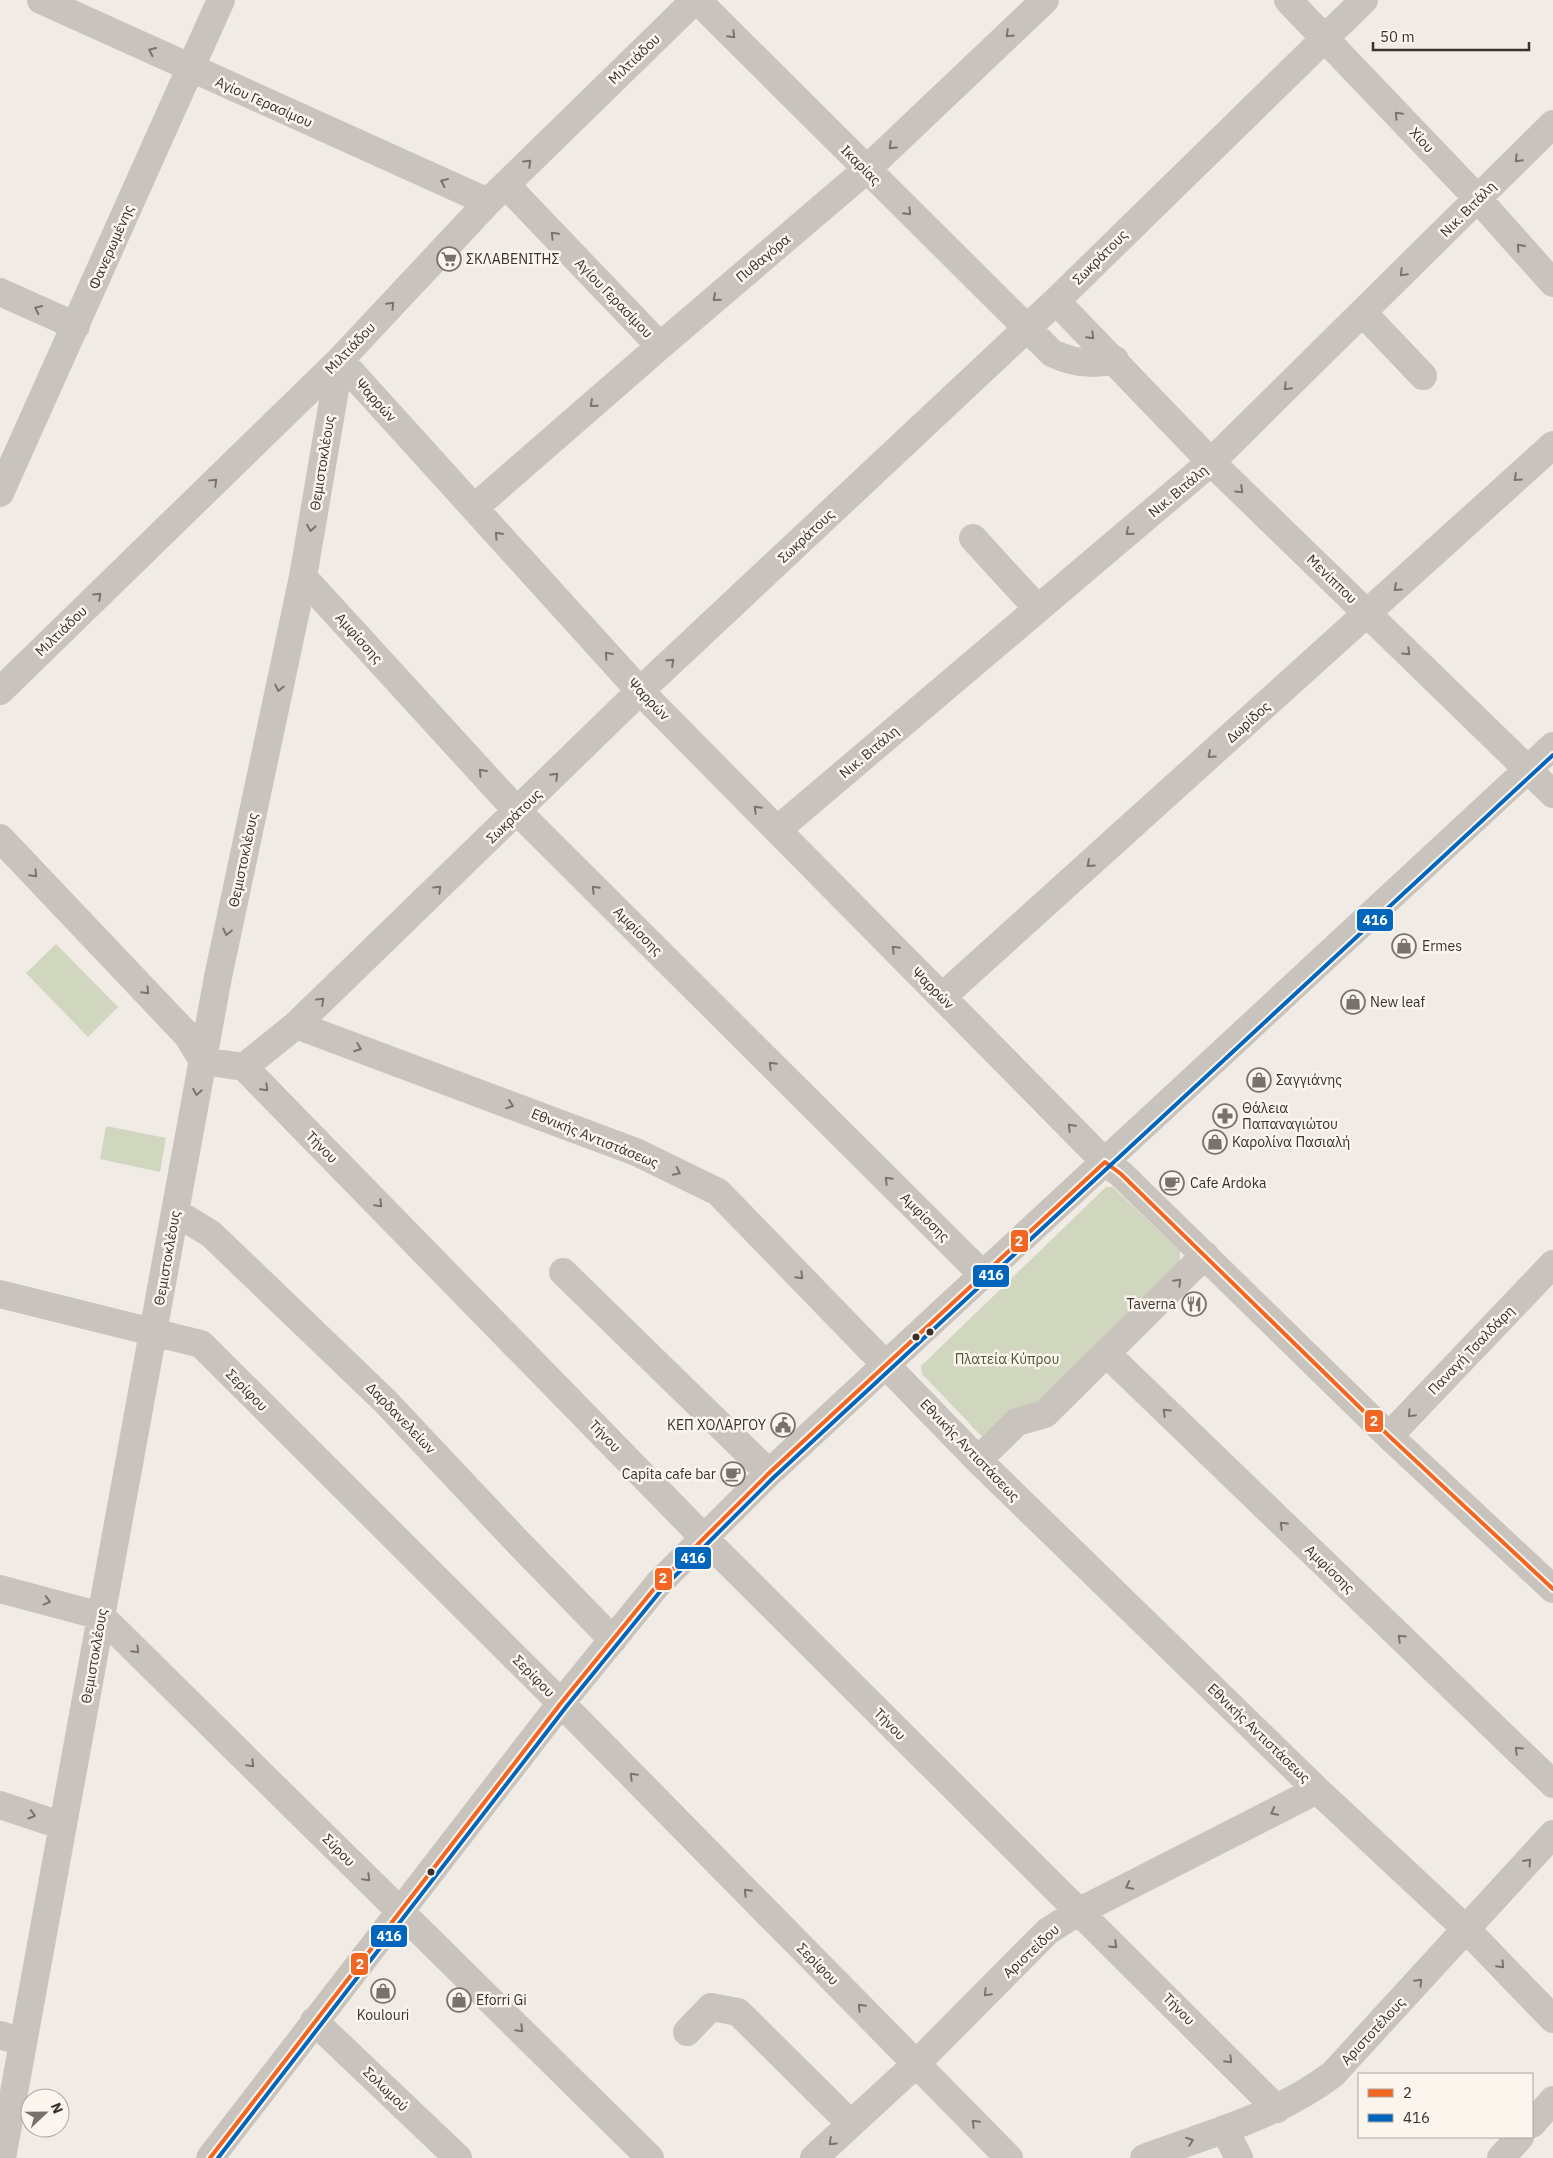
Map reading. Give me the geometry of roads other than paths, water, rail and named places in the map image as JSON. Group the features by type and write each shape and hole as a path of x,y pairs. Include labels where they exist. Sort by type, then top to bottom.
{"street":[{"name":"Αγίου Γερασίμου","path":"41,0 191,69 497,193 660,346"},
{"name":"Φανερωμένης","path":"0,493 221,0"},
{"name":"Ικαρίας","path":"696,0 1026,329"},
{"name":"Μιλτιάδου","path":"0,690 340,360 497,193 696,0"},
{"name":"Πυθαγόρα","path":"474,508 866,170 1045,0"},
{"name":"Χίου","path":"1288,0 1478,199 1553,283"},
{"name":"Σωκράτους","path":"244,1067 296,1025 518,812 640,691 1056,301 1364,0"},
{"name":"Νικ. Βιτάλη","path":"777,830 1211,462 1553,124"},
{"path":"0,292 76,326"},
{"name":"Μενίππου","path":"1056,301 1115,360 1211,462 1553,794"},
{"path":"1363,313 1423,376"},
{"path":"1026,329 1052,353 1068,360 1103,363 1115,360"},
{"name":"Ψαρρών","path":"340,360 640,691 777,830 1105,1162 1121,1174 1205,1255 1389,1436 1553,1589"},
{"name":"Θεμιστοκλέους","path":"2,2158 11,2038 63,1826 218,977 303,576 340,360"},
{"name":"Δωρίδος","path":"942,997 1553,445"},
{"path":"973,538 1038,609"},
{"name":"Αμφίσσης","path":"303,576 518,812 984,1276"},
{"path":"210,2158 561,1703 658,1584 703,1537 770,1473 888,1366 1553,746"},
{"path":"0,838 187,1035 203,1061 244,1067"},
{"name":"Εθνικής Αντιστάσεως","path":"296,1025 636,1152 718,1192 978,1460 1317,1790 1467,1930 1553,2019"},
{"name":"Τήνου","path":"244,1067 703,1537 1078,1912 1159,1989 1277,2109"},
{"name":"Δαρδανελείων","path":"175,1212 211,1234 385,1400 513,1538 613,1640"},
{"path":"978,1460 1017,1422 1045,1414 1205,1255"},
{"name":"Παναγή Τσαλδάρη","path":"1389,1436 1553,1264"},
{"path":"563,1272 770,1473"},
{"name":"Σερίφου","path":"0,1294 201,1344 561,1703 1009,2158"},
{"name":"Αμφίσσης","path":"1107,1354 1553,1784"},
{"name":"Σύρου","path":"0,1589 101,1616 650,2158"},
{"name":"Αριστείδου","path":"814,2158 916,2064 1048,1931 1078,1912 1317,1790"},
{"path":"0,1806 63,1826"},
{"name":"Αριστοτέλους","path":"1144,2158 1277,2109 1312,2090 1333,2074 1553,1834"},
{"path":"687,2032 711,2007 738,2012 852,2124"},
{"name":"Σολωμού","path":"314,2021 458,2158"},
{"path":"1533,2123 1553,2100"},
{"path":"1224,2129 1238,2158"},
{"path":"1501,2158 1519,2138"}],"place":[{"name":"ΣΚΛΑΒΕΝΙΤΗΣ","path":"449,259"},
{"name":"Ermes","path":"1404,946"},
{"name":"New leaf","path":"1353,1002"},
{"name":"Σαγγιάνης","path":"1259,1080"},
{"name":"Θάλεια Παπαναγιώτου","path":"1225,1116"},
{"name":"Καρολίνα Πασιαλή","path":"1215,1142"},
{"name":"Cafe Ardoka","path":"1172,1183"},
{"name":"Taverna","path":"1194,1304"},
{"name":"ΚΕΠ ΧΟΛΑΡΓΟΥ","path":"783,1425"},
{"name":"Capita cafe bar","path":"733,1474"},
{"name":"Koulouri","path":"383,1991"},
{"name":"Eforri Gi","path":"459,2000"}],"park label":[{"name":"Πλατεία Κύπρου","path":"1007,1359"}]}
